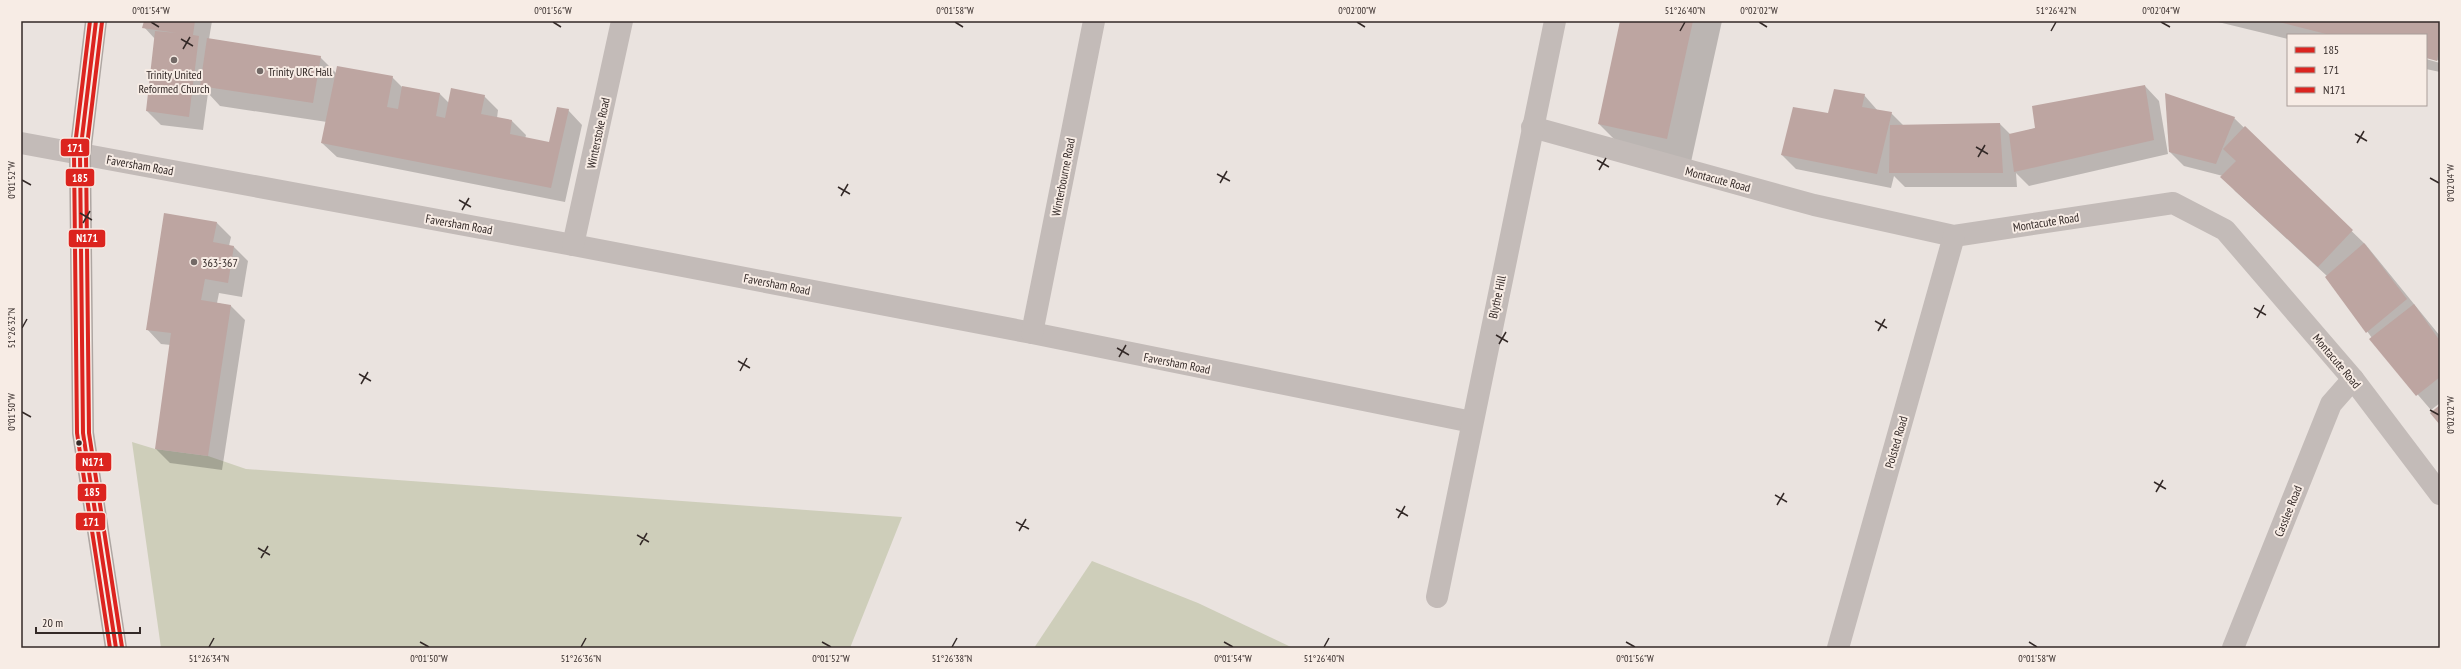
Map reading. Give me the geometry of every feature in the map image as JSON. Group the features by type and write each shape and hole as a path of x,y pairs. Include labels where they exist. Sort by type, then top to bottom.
{"highway":[{"path":"96,21 80,154 83,434 116,648"}],"street":[{"name":"Winterstoke Road","path":"573,245 622,21"},
{"name":"Winterbourne Road","path":"1032,333 1094,21"},
{"name":"Blythe Hill","path":"1437,597 1554,21"},
{"name":"Montacute Road","path":"1532,127 1814,205 1954,236 2173,203 2225,230 2353,379 2440,494"},
{"name":"Faversham Road","path":"21,143 573,245 1032,333 1472,422"},
{"name":"Polsted Road","path":"1838,648 1954,236"},
{"name":"Casslee Road","path":"2233,648 2331,404 2353,379"}],"green space":[{"path":"132,442 155,449 208,456 246,469 902,517 850,648 161,648"},
{"path":"1092,561 1198,603 1293,648 1034,648"}],"building":[{"name":"Trinity United Reformed Church","path":"144,21 195,21 193,35 199,36 189,117 146,111 155,31 177,33 142,28"},
{"path":"1620,21 1693,21 1667,139 1598,124"},
{"path":"2275,21 2440,21 2440,47 2437,61 2427,58 2427,34 2326,34"},
{"name":"Trinity URC Hall","path":"207,38 321,56 313,103 200,86"},
{"path":"337,66 393,76 387,107 398,109 402,86 440,93 436,116 445,118 451,88 485,95 481,114 512,120 510,134 549,142 557,107 569,109 551,188 321,143"},
{"path":"2145,85 2154,140 2014,172 2009,134 2035,128 2032,106"},
{"path":"1834,89 1865,94 1862,107 1892,112 1877,174 1781,155 1793,107 1828,113"},
{"path":"2165,93 2235,117 2216,164 2169,152"},
{"path":"2000,123 2003,173 1889,173 1890,125"},
{"path":"2245,126 2353,230 2318,267 2220,177 2236,161 2223,149"},
{"path":"164,213 217,222 213,242 234,246 228,283 205,279 201,300 231,305 208,456 155,449 171,333 146,330"},
{"path":"2364,243 2407,299 2366,333 2325,277"},
{"path":"2414,304 2440,341 2440,377 2416,396 2369,339"},
{"path":"2440,405 2440,425 2430,413"}],"transit line":[{"name":"171","path":"90,21 74,154 77,433 110,648"},
{"name":"185","path":"96,21 80,154 83,433 116,648"},
{"name":"N171","path":"102,22 86,154 89,433 122,647"}],"place":[{"name":"Trinity United Reformed Church","path":"174,60"},
{"name":"Trinity URC Hall","path":"260,71"},
{"name":"363-367","path":"194,262"}]}
